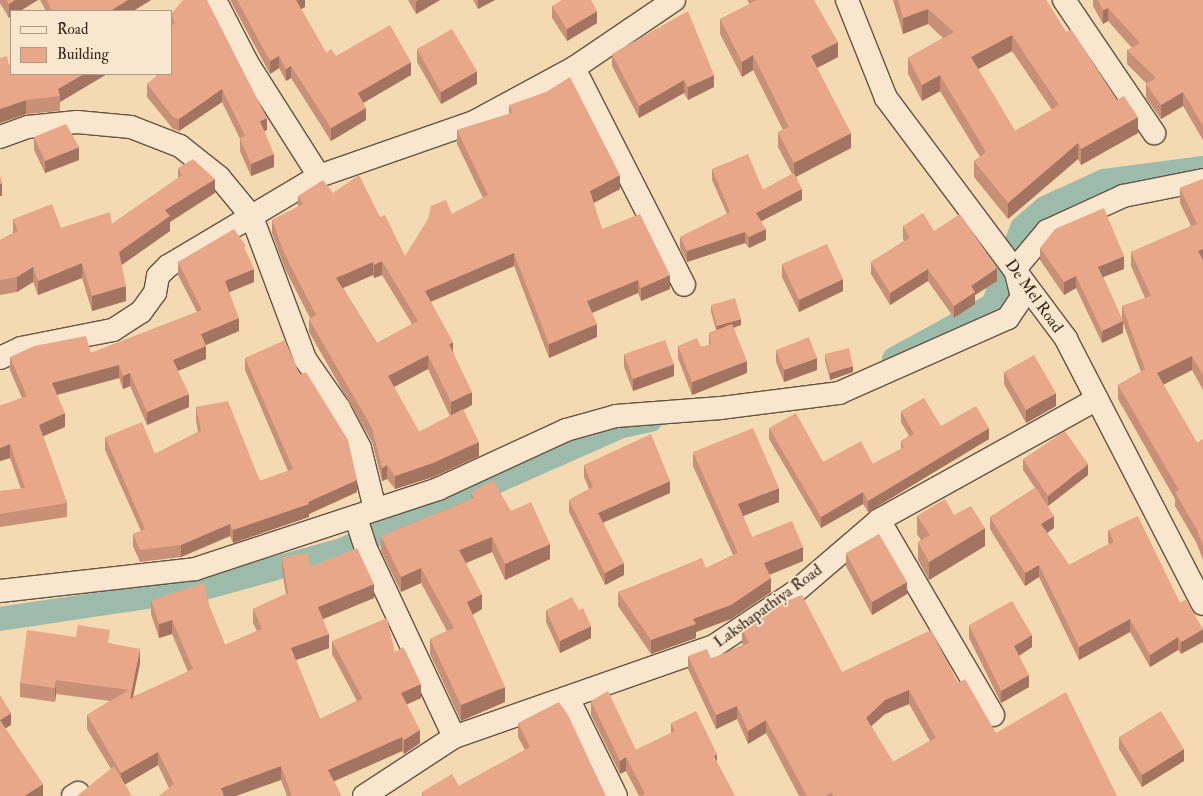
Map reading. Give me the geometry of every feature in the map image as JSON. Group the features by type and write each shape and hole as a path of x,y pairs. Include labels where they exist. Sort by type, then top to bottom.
{"street":[{"path":"215,0 248,64 319,176"},
{"path":"0,358 21,348 113,330 141,312 155,293 158,276 168,266 319,176 474,122 574,68 674,0"},
{"path":"1064,0 1154,133"},
{"name":"De Mel Road","path":"849,1 886,98 1066,339 1203,604"},
{"path":"574,68 684,285"},
{"path":"0,137 28,127 77,122 131,127 180,146 219,177 252,217 305,359 339,408 360,448 367,552 454,737"},
{"path":"0,591 195,569 438,489 566,430 616,416 721,408 839,393 1008,318 1022,296 1015,269 1047,231 1124,196 1203,180"},
{"name":"Lakshapathiya Road","path":"364,796 454,737 714,646 795,592 879,520 1097,399"},
{"path":"879,520 993,715"},
{"path":"568,698 616,796"}],"building":[{"path":"6,0 15,0 9,4"},
{"path":"47,0 128,0 112,10 52,10"},
{"path":"183,0 207,0 267,118 260,121 274,154 251,164 240,138 245,136 222,89 179,119 173,117 147,84 158,75 172,75 172,25 175,23 172,13"},
{"path":"237,0 296,0 326,53 331,49 336,56 390,25 411,62 358,93 366,108 331,128 291,66 286,69 279,56 270,61"},
{"path":"562,0 591,0 597,11 567,29 552,6"},
{"path":"757,0 814,0 838,42 811,56 851,133 794,163 778,132 789,127 753,55 742,62 720,19"},
{"path":"898,0 1046,0 1066,32 1071,29 1117,100 1124,96 1138,117 1081,149 1078,143 1008,203 974,161 986,152 940,75 922,85 908,58 954,32 928,9 903,18","holes":["1012,35 1059,105 1015,131 971,57"]},
{"path":"1098,0 1203,0 1203,126 1183,92 1161,105 1146,84 1156,78 1127,50 1140,43 1108,8 1103,10"},
{"path":"688,11 714,75 688,87 684,80 639,106 612,54"},
{"path":"452,29 477,71 441,92 417,49"},
{"path":"7,56 10,64 10,75 82,75 58,89 60,96 26,100 0,109 0,58"},
{"path":"570,77 620,175 590,191 602,229 640,214 670,275 641,288 638,280 587,301 597,324 549,344 514,253 425,291 453,342 449,344 472,392 451,402 428,355 388,376 419,432 463,409 479,442 433,463 395,476 387,465 382,468 372,428 309,319 316,315 285,255 272,220 303,204 298,196 323,180 333,193 359,175 380,217 385,215 405,256 428,219 431,206 446,200 452,214 488,195 457,130 512,113 509,105 546,92","holes":["382,261 418,321 377,343 336,278 373,262 374,265"]},
{"path":"66,124 79,147 45,161 34,137"},
{"path":"748,154 763,190 794,173 802,189 756,213 766,229 749,237 745,232 687,251 680,237 730,212 712,169"},
{"path":"193,159 215,179 165,210 170,216 119,252 126,286 92,296 82,263 38,281 33,267 17,277 0,280 0,240 18,231 13,219 52,204 61,228 110,212 112,224 182,175 178,168"},
{"path":"1203,179 1203,249 1198,251 1203,260 1203,375 1192,356 1157,373 1197,443 1203,439 1203,546 1197,530 1175,492 1179,490 1118,385 1145,369 1122,306 1151,296 1131,252 1197,224 1180,188"},
{"path":"1104,208 1124,256 1098,267 1123,321 1102,331 1076,276 1064,282 1040,248 1055,229"},
{"path":"923,213 934,231 960,214 997,268 971,286 975,292 954,306 928,269 890,293 871,262 910,238 903,226"},
{"path":"234,229 246,246 244,247 254,269 225,281 239,318 201,334 206,346 173,360 189,394 147,412 130,373 123,376 119,365 52,383 65,413 39,425 67,503 0,514 0,491 25,488 10,444 0,448 0,406 27,396 10,357 34,346 86,336 91,353 202,310 178,262"},
{"path":"827,244 843,279 799,300 782,264"},
{"path":"735,298 741,319 717,326 711,305"},
{"path":"732,324 747,361 692,382 678,346 697,338 701,347 711,344 709,333"},
{"path":"809,337 817,358 784,370 776,350"},
{"path":"285,340 300,375 306,372 348,440 357,480 308,502 309,504 233,530 230,524 181,545 140,550 133,534 145,529 105,437 142,422 155,454 201,431 196,407 228,401 260,481 293,469 245,358"},
{"path":"665,340 674,364 633,379 624,354"},
{"path":"849,348 853,366 830,373 825,354"},
{"path":"1034,355 1056,393 1026,410 1004,372"},
{"path":"924,398 941,426 976,406 989,428 868,501 863,492 821,517 769,428 796,413 823,462 861,441 873,464 904,447 901,441 914,434 901,411"},
{"path":"753,428 779,488 738,504 752,537 792,521 803,547 764,563 771,578 731,605 693,619 696,624 651,640 618,592 702,558 706,568 738,553 693,452"},
{"path":"1065,431 1088,464 1048,496 1023,459"},
{"path":"651,434 670,481 598,513 624,563 605,573 569,500 593,487 584,465"},
{"path":"493,480 511,511 531,502 550,544 505,564 492,537 459,550 482,594 467,602 505,687 461,705 430,639 454,628 421,568 401,577 381,536 474,498 471,493"},
{"path":"1036,488 1054,516 1041,524 1069,565 1114,542 1108,530 1138,516 1180,603 1186,600 1203,629 1181,642 1178,637 1150,655 1130,619 1079,647 1039,565 1025,573 990,517"},
{"path":"945,499 954,515 971,506 985,528 929,562 918,542 930,535 917,516"},
{"path":"879,534 907,582 872,602 846,553"},
{"path":"357,548 374,584 318,607 329,634 291,648 320,719 363,699 332,641 387,618 395,652 403,647 421,684 401,693 420,730 404,740 402,737 328,770 341,795 292,796 281,766 221,788 224,796 159,796 174,784 158,752 121,773 87,715 129,690 56,680 55,688 20,683 27,630 76,637 78,625 110,630 108,643 140,649 130,699 193,669 172,620 159,624 151,600 204,583 210,608 225,645 262,629 253,609 288,593 282,557 308,553 310,567"},
{"path":"802,595 842,672 931,630 958,683 965,679 996,733 1066,692 1117,796 834,796 831,792 826,796 807,796 766,720 748,731 737,706 716,715 688,656 707,649 711,659 749,643 742,629 781,603","holes":["909,690 936,738 893,762 866,718 885,700"]},
{"path":"572,597 579,610 583,608 591,626 560,641 546,610"},
{"path":"1012,601 1032,635 1014,646 1029,675 1001,691 969,625"},
{"path":"608,691 636,750 675,731 671,723 696,711 717,754 714,756 735,796 641,796 645,794 626,757 620,761 591,701"},
{"path":"0,695 11,713 0,720"},
{"path":"559,702 568,715 606,796 424,796 422,792 452,774 459,786 530,747 518,723"},
{"path":"1161,711 1184,749 1142,775 1119,737"},
{"path":"0,720 43,784 24,796 0,796"},
{"path":"114,766 132,796 77,796"}],"waterway":[{"path":"894,359 993,305 1022,228 1045,208 1104,181 1203,168"},
{"path":"0,619 201,589 342,550 622,426 650,420"}]}
